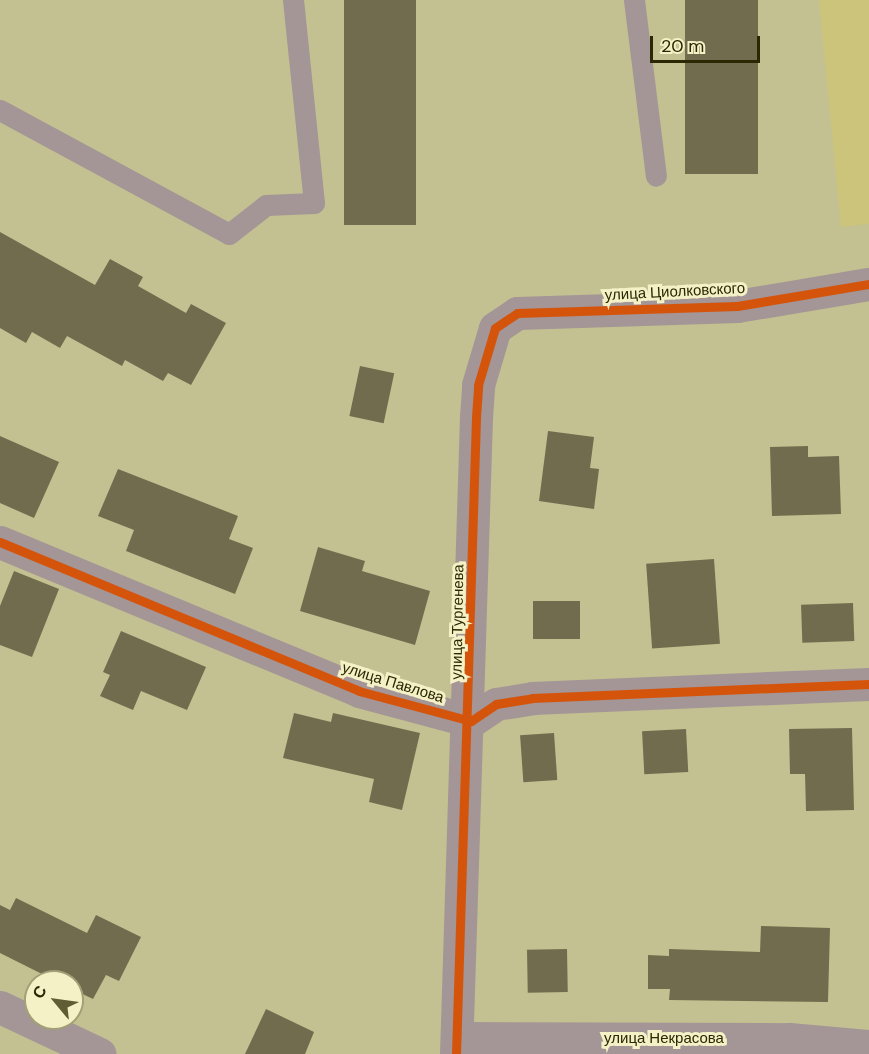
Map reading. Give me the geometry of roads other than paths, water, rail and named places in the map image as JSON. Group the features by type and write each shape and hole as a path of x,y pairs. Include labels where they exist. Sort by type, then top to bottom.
{"street":[{"name":"улица Циолковского","path":"517,313 736,306 869,284"},
{"name":"улица Тургенева","path":"457,1046 471,721 478,385 495,328 517,313"},
{"name":"улица Павлова","path":"0,542 359,691 471,721"},
{"path":"471,721 496,704 532,698 869,684"},
{"path":"0,1007 100,1054"},
{"name":"улица Некрасова","path":"457,1046 789,1039 869,1046"}],"lane":[{"path":"0,110 230,234 266,205 314,203 293,0"},
{"path":"634,0 656,176"}]}
